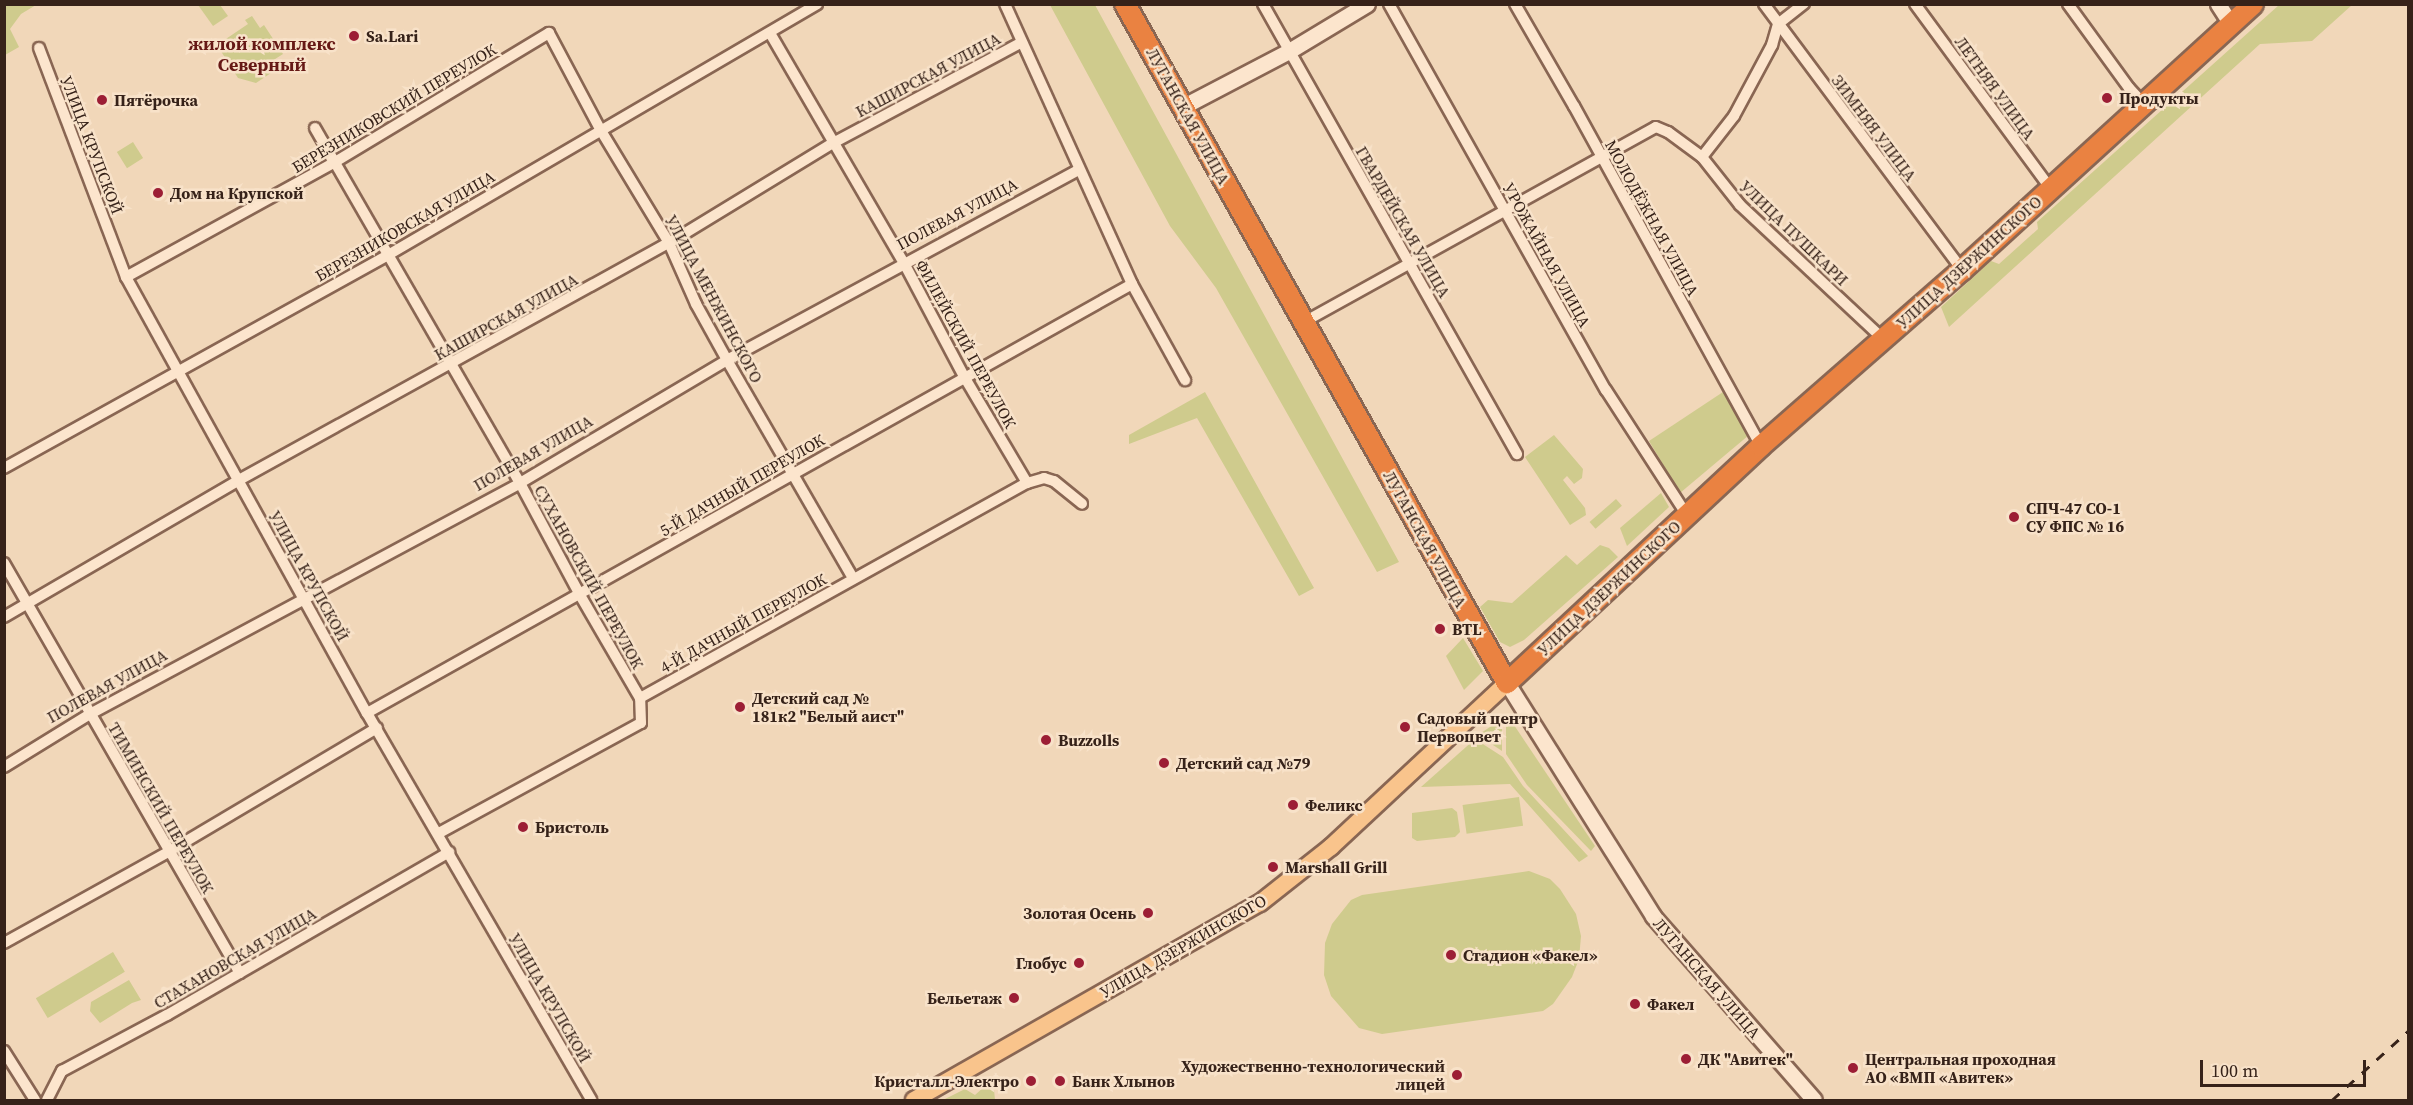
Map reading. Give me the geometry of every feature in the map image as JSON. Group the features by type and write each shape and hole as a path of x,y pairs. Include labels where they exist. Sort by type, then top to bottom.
{"highway":[{"name":"ЛУГАНСКАЯ УЛИЦА","path":"1125,4 1507,683"},
{"name":"УЛИЦА ДЗЕРЖИНСКОГО","path":"1507,683 1761,446 1962,270 2253,4"}],"main road":[{"path":"1182,107 1288,51 1367,4"},
{"path":"2218,4 2231,24"},
{"name":"УЛИЦА ДЗЕРЖИНСКОГО","path":"914,1101 1260,903 1330,847 1507,683"},
{"name":"ЛУГАНСКАЯ УЛИЦА","path":"1507,683 1653,916 1814,1101"}],"street":[{"name":"БЕРЕЗНИКОВСКАЯ УЛИЦА","path":"4,468 388,255 600,129 771,33 817,4"},
{"path":"1005,4 1132,284 1185,380"},
{"name":"ГВАРДЕЙСКАЯ УЛИЦА","path":"1263,4 1517,454"},
{"name":"УРОЖАЙНАЯ УЛИЦА","path":"1389,4 1606,390 1687,515"},
{"name":"МОЛОДЁЖНАЯ УЛИЦА","path":"1515,4 1761,446"},
{"name":"ЗИМНЯЯ УЛИЦА","path":"1764,4 1962,270"},
{"path":"1702,157 1734,116 1772,45 1778,24 1804,4"},
{"name":"ЛЕТНЯЯ УЛИЦА","path":"1915,4 2051,189"},
{"path":"2068,4 2129,88 2145,104"},
{"name":"УЛИЦА МЕНЖИНСКОГО","path":"549,33 600,129 669,243 696,304 727,360 854,578"},
{"name":"БЕРЕЗНИКОВСКИЙ ПЕРЕУЛОК","path":"126,277 335,162 549,33"},
{"name":"ФИЛЕЙСКИЙ ПЕРЕУЛОК","path":"771,33 904,263 965,378 1027,483"},
{"name":"КАШИРСКАЯ УЛИЦА","path":"4,617 239,480 452,365 669,243 833,143 1022,42"},
{"name":"УЛИЦА КРУПСКОЙ","path":"39,48 126,277 376,728 439,833 591,1101"},
{"name":"УЛИЦА ПУШКАРИ","path":"1601,155 1656,127 1668,132 1702,157 1740,205 1883,339"},
{"name":"СУХАНОВСКИЙ ПЕРЕУЛОК","path":"315,128 520,483 580,595 640,698"},
{"path":"1304,322 1601,155"},
{"name":"ПОЛЕВАЯ УЛИЦА","path":"4,767 90,714 520,483 727,360 1079,170"},
{"name":"5-Й ДАЧНЫЙ ПЕРЕУЛОК","path":"368,713 1132,284"},
{"name":"4-Й ДАЧНЫЙ ПЕРЕУЛОК","path":"640,698 1027,483 1044,478 1054,481 1082,504"},
{"name":"ТИМИНСКИЙ ПЕРЕУЛОК","path":"4,563 168,852 240,973"},
{"path":"439,833 641,723 640,698"},
{"path":"4,943 168,852 376,728"},
{"name":"СТАХАНОВСКАЯ УЛИЦА","path":"47,1101 62,1071 240,973 449,852"},
{"path":"4,1051 35,1101"}],"shaded area":[{"path":"5,4 36,5 21,14 10,29 19,47 5,55"},
{"path":"198,5 220,5 228,16 213,26"},
{"path":"1050,5 1095,5 1399,562 1377,572 1216,288 1170,226"},
{"path":"2279,5 2352,5 2312,41 2260,44 1949,327 1941,307 1991,261 1999,264 2038,229 2037,222"},
{"path":"252,16 260,28 264,25 283,54 272,61 277,69 256,83 238,78 217,45 248,24 245,20"},
{"path":"133,142 143,158 127,168 117,152"},
{"path":"1205,392 1314,588 1299,596 1197,418 1129,444 1129,435"},
{"path":"1723,392 1749,435 1680,493 1649,441"},
{"path":"1554,435 1583,469 1582,478 1574,484 1567,476 1563,480 1585,508 1586,515 1570,525 1525,457"},
{"path":"1661,493 1669,507 1627,546 1620,528"},
{"path":"1616,499 1622,506 1595,529 1590,522"},
{"path":"1600,545 1609,548 1618,557 1524,640 1510,647 1500,642 1480,607 1488,600 1512,603 1566,555 1577,565"},
{"path":"1463,638 1483,671 1464,690 1446,656"},
{"path":"1502,719 1502,751 1478,735"},
{"path":"1506,719 1514,725 1595,846 1591,851 1527,785 1506,754"},
{"path":"1475,739 1503,757 1523,786 1588,856 1579,862 1510,784 1421,787"},
{"path":"1519,797 1523,826 1467,834 1463,805"},
{"path":"1452,808 1457,812 1460,832 1455,837 1417,841 1412,838 1412,813"},
{"name":"Стадион «Факел»","path":"1529,871 1550,879 1560,889 1576,914 1581,936 1579,959 1572,977 1553,1004 1543,1011 1382,1034 1359,1028 1331,996 1324,975 1325,943 1332,924 1351,900 1362,895"},
{"path":"113,952 125,972 48,1018 36,998"},
{"path":"129,980 141,1000 100,1023 90,1011 91,1002"},
{"path":"993,1079 995,1100 943,1100 965,1089 975,1095"}],"railway":[{"path":"2332,1100 2408,1031"}],"place":[{"name":"Sa.Lari","path":"354,36"},
{"name":"Продукты","path":"2107,98"},
{"name":"Пятёрочка","path":"102,100"},
{"name":"Дом на Крупской","path":"158,193"},
{"name":"СПЧ-47 СО-1 СУ ФПС № 16","path":"2014,517"},
{"name":"BTL","path":"1440,629"},
{"name":"Детский сад № 181к2 \"Белый аист\"","path":"740,707"},
{"name":"Садовый центр Первоцвет","path":"1405,727"},
{"name":"Buzzolls","path":"1046,740"},
{"name":"Детский сад №79","path":"1164,763"},
{"name":"Феликс","path":"1293,805"},
{"name":"Бристоль","path":"523,827"},
{"name":"Marshall Grill","path":"1273,867"},
{"name":"Золотая Осень","path":"1148,913"},
{"name":"Стадион «Факел»","path":"1451,955"},
{"name":"Глобус","path":"1079,963"},
{"name":"Бельетаж","path":"1014,998"},
{"name":"Факел","path":"1635,1004"},
{"name":"ДК \"Авитек\"","path":"1686,1059"},
{"name":"Центральная проходная АО «ВМП «Авитек»","path":"1853,1068"},
{"name":"Художественно-технологический лицей","path":"1457,1075"},
{"name":"Кристалл-Электро","path":"1031,1081"},
{"name":"Банк Хлынов","path":"1060,1081"}],"district":[{"name":"жилой комплекс Северный","path":"262,55"}]}
